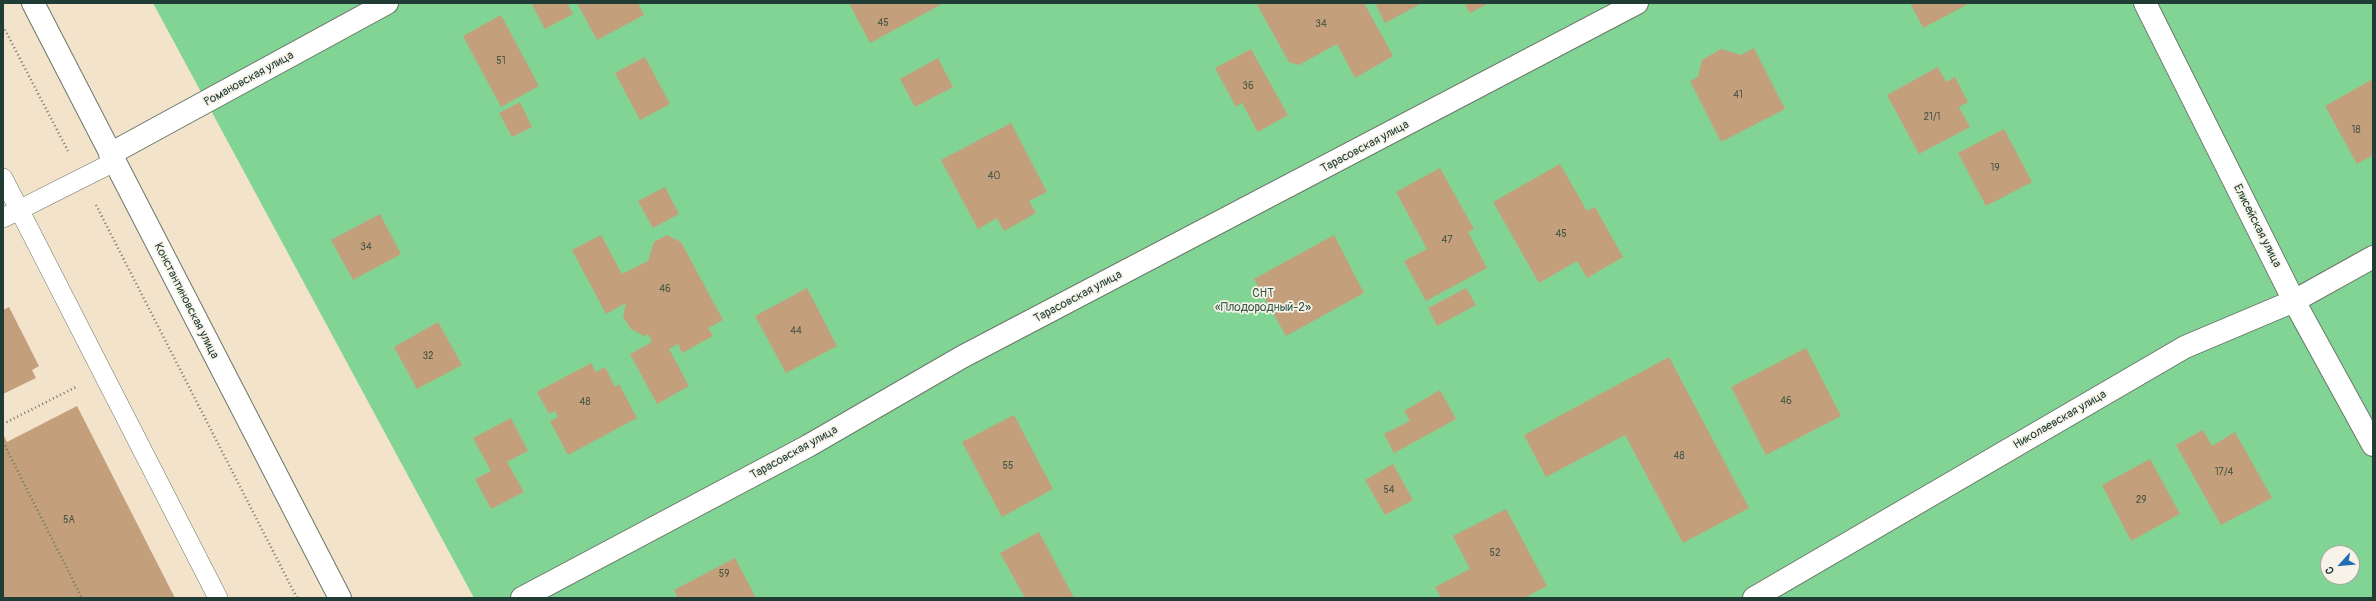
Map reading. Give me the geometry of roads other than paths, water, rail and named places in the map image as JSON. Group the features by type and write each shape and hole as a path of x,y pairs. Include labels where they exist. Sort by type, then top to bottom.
{"street":[{"name":"Константиновская улица","path":"33,3 340,598"},
{"name":"Романовская улица","path":"112,158 387,3"},
{"name":"Тарасовская улица","path":"522,598 808,446 962,357 1637,3"},
{"name":"Елисейская улица","path":"2145,3 2294,301 2373,445"},
{"name":"Николаевская улица","path":"1754,598 2185,347 2294,301 2373,257"}],"lane":[{"path":"11,214 82,178 112,158"},
{"path":"3,178 11,214 218,598"}],"park label":[{"name":"СНТ «Плодородный-2»","path":"1263,301"}]}
